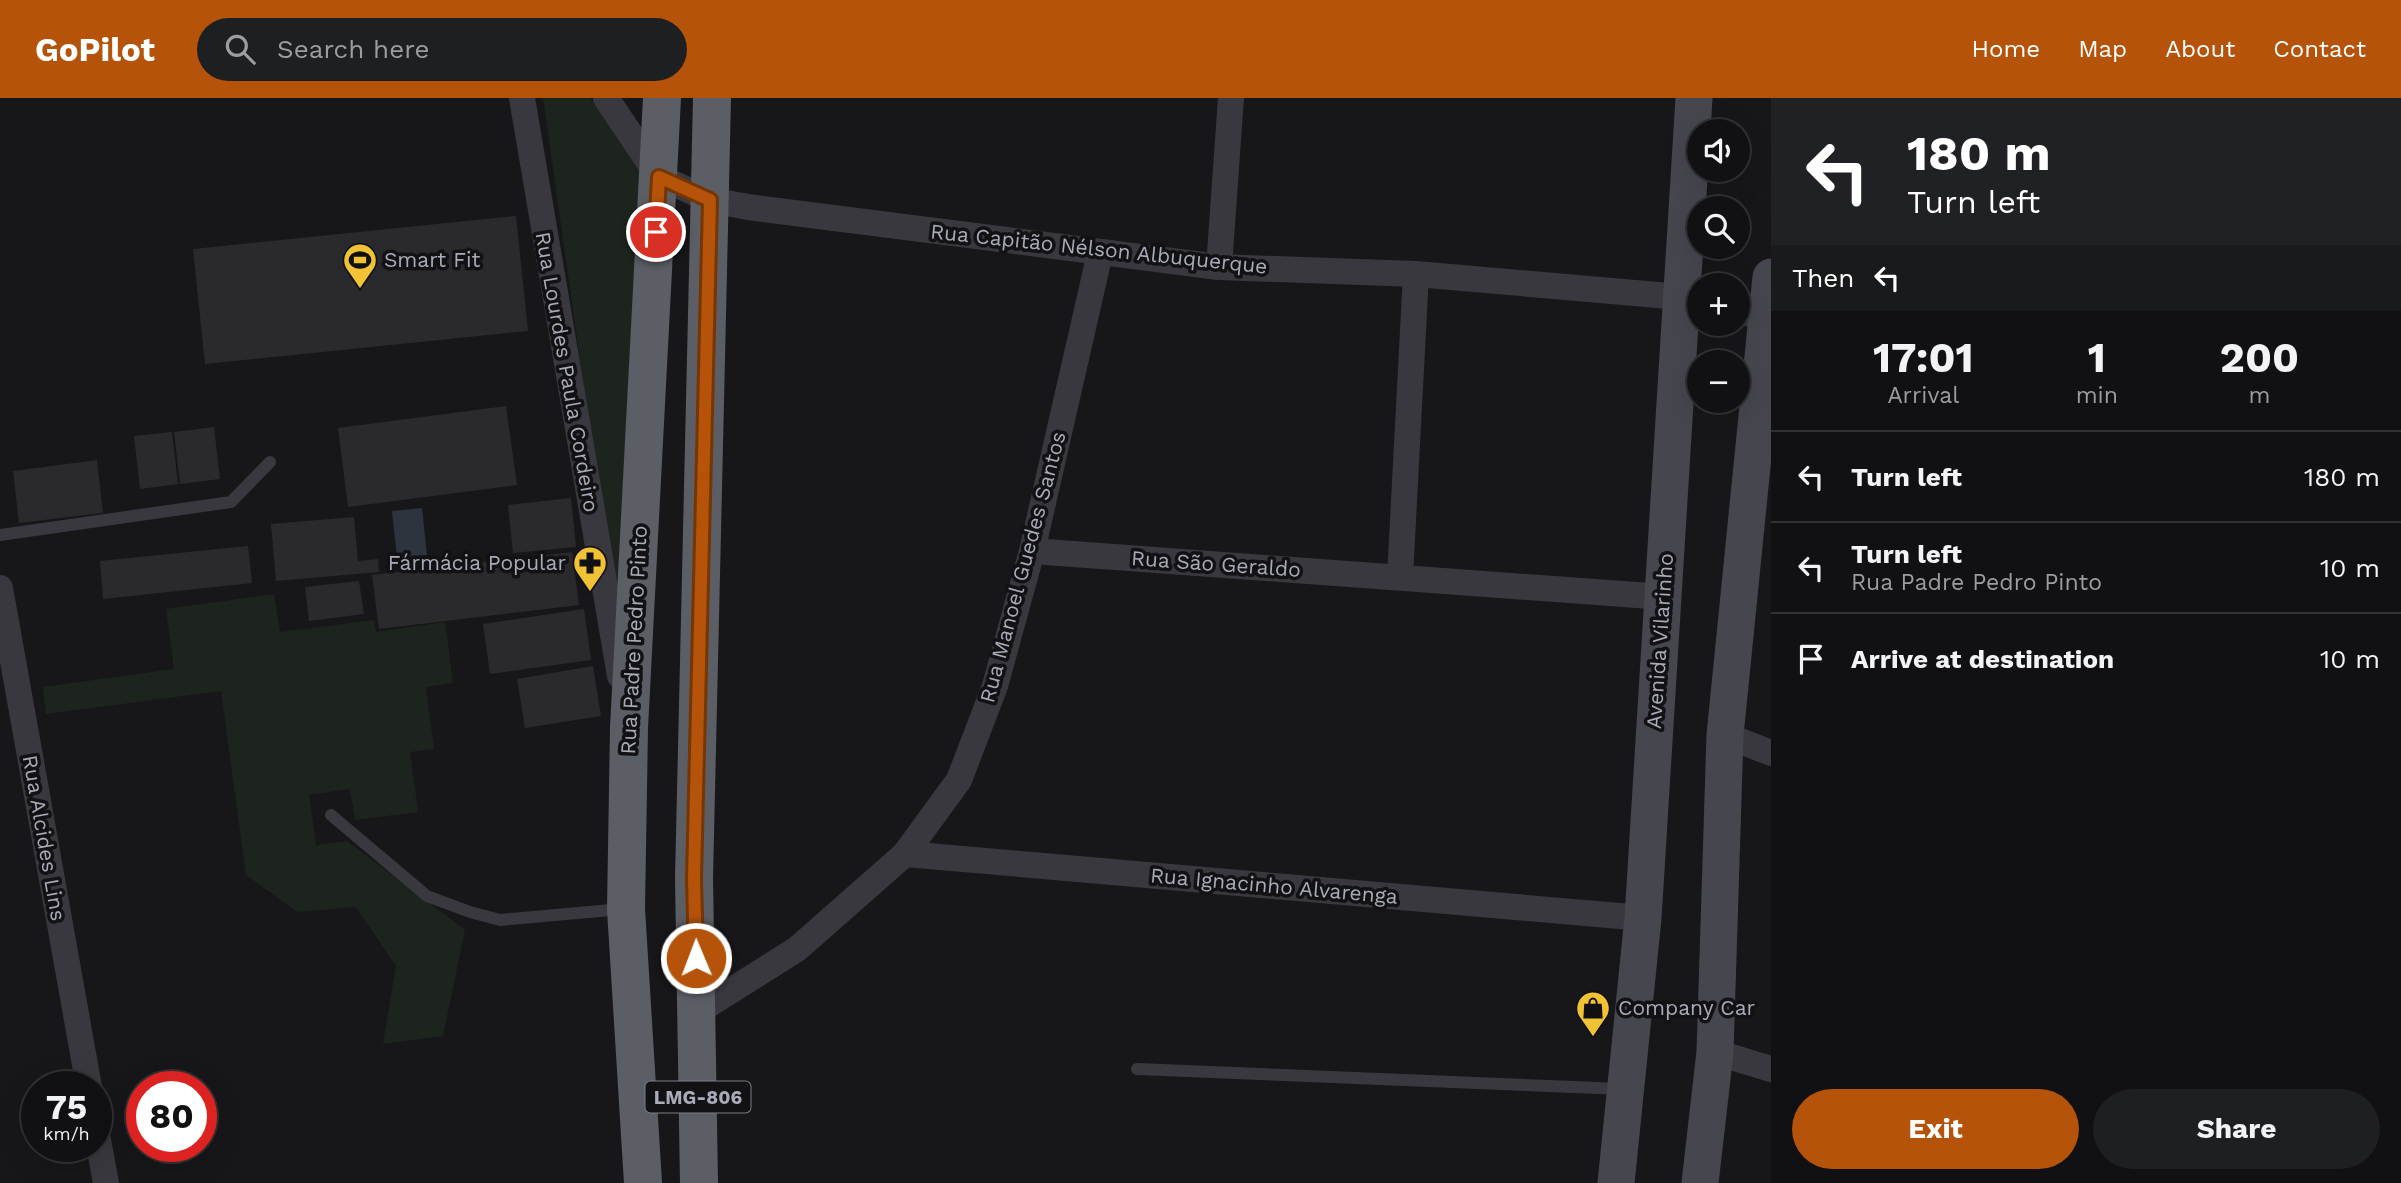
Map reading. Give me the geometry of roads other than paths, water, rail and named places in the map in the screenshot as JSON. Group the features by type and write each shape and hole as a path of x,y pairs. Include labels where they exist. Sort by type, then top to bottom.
{"highway":[{"name":"Rua Padre Pedro Pinto","path":"643,1183 626,909 629,728 662,98"},
{"name":"LMG-806","path":"699,1183 694,878 712,98"}],"main road":[{"name":"Avenida Vilarinho","path":"1691,273 1695,98"},
{"path":"1700,1183 1716,1052 1726,736 1759,312 1771,276"},
{"name":"Avenida Vilarinho","path":"1616,1183 1643,918 1664,597 1687,333"}],"street":[{"name":"Rua Lourdes Paula Cordeiro","path":"522,98 629,728"},
{"path":"606,98 659,177"},
{"path":"1219,267 1231,98"},
{"name":"Rua Capitão Nélson Albuquerque","path":"659,177 710,200 748,207 1100,253 1219,267 1416,274 1687,299"},
{"name":"Rua Manoel Guedes Santos","path":"697,1012 797,949 905,854 959,780 995,686 1032,551 1100,253"},
{"path":"1400,577 1416,274"},
{"name":"Rua São Geraldo","path":"1032,551 1664,597"},
{"name":"Rua Alcides Lins","path":"0,588 2,617 86,1071"},
{"path":"1726,736 1771,753"},
{"name":"Rua Ignacinho Alvarenga","path":"905,854 1643,918"},
{"path":"1716,1052 1771,1069"},
{"path":"102,1162 106,1183"}],"lane":[{"path":"0,535 231,502 270,462"},
{"path":"331,816 427,896 470,912 500,919 626,909"},
{"path":"1137,1069 1626,1089"}],"place":[{"name":"Smart Fit","path":"360,290"},
{"name":"Fármácia Popular","path":"590,593"},
{"name":"Company Car","path":"1593,1038"}]}
